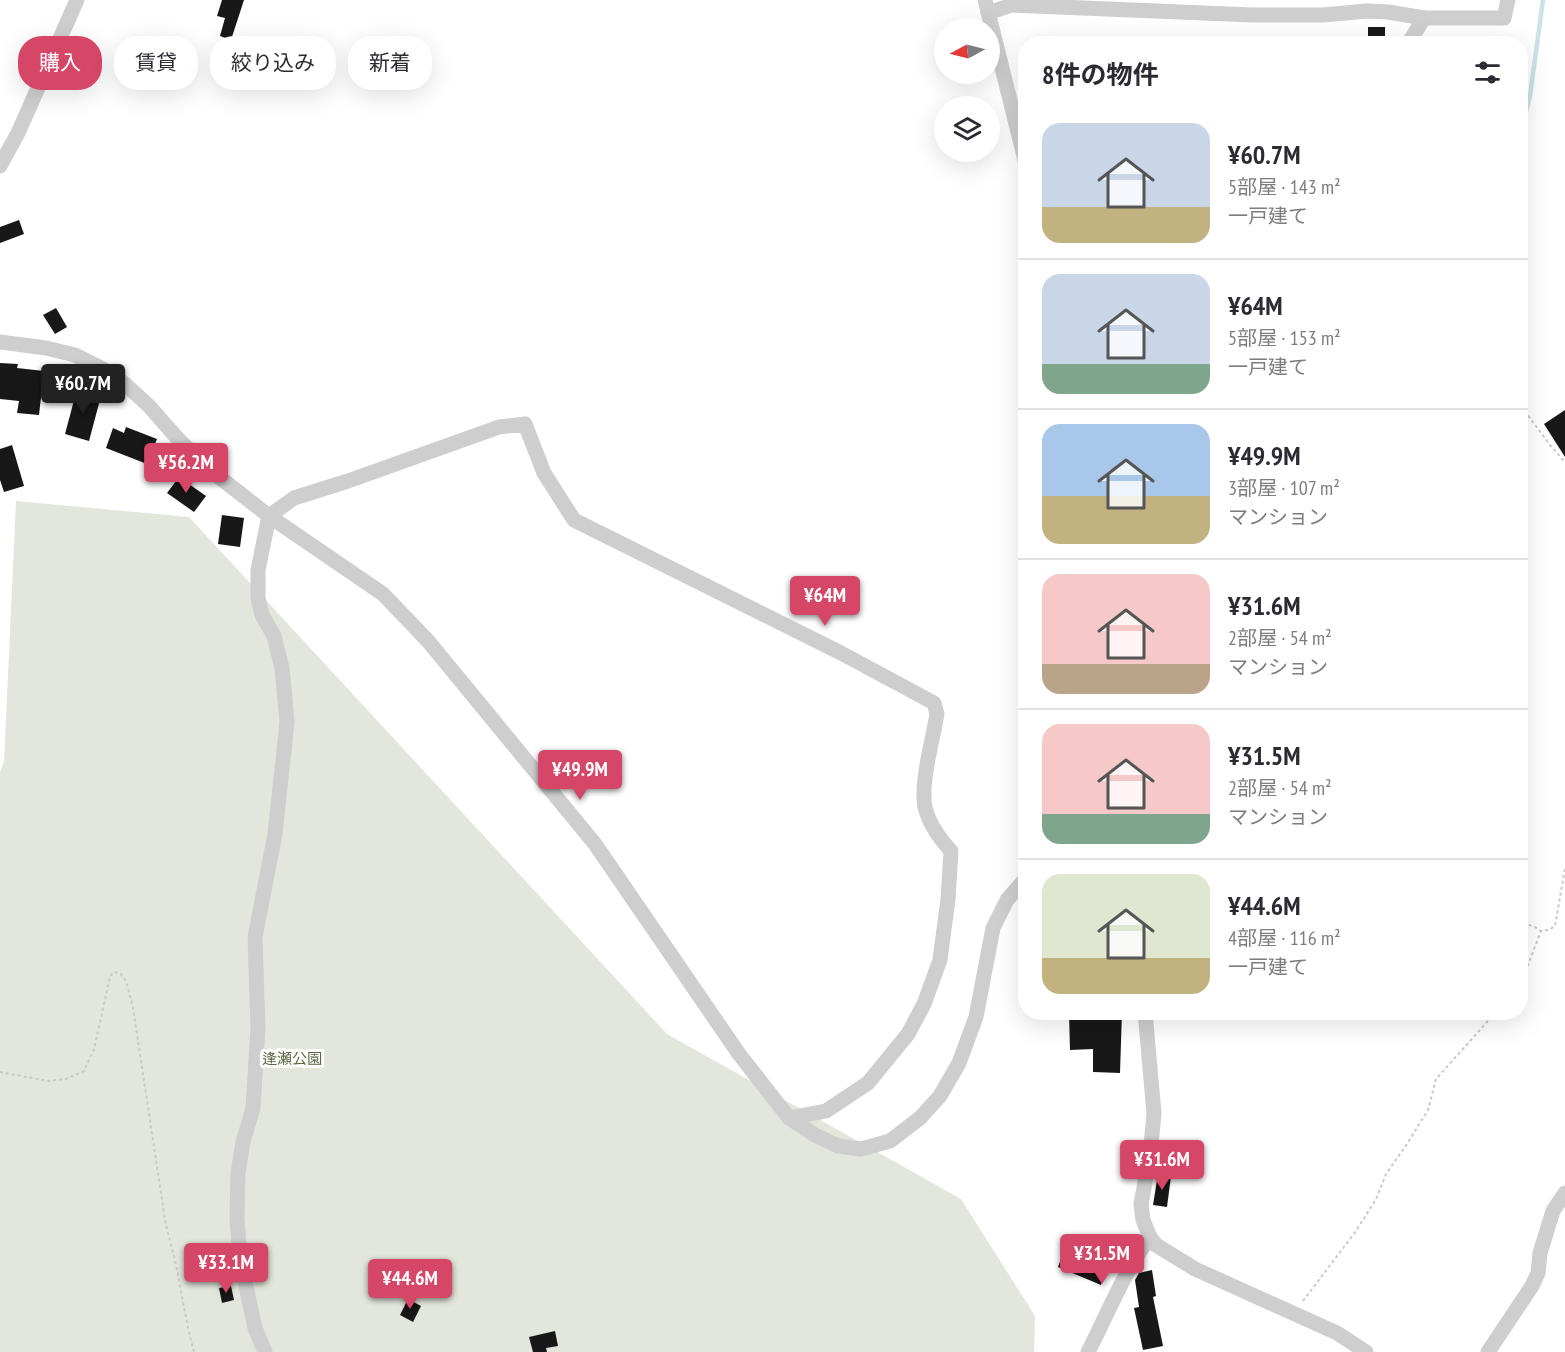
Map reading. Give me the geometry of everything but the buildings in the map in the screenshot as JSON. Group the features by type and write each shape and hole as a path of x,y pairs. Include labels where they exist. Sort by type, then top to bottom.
{"street":[{"path":"0,166 18,133 77,0"},
{"path":"1018,132 987,7 1012,5 1252,15 1388,12 1424,18 1504,18 1508,0"},
{"path":"1413,36 1424,18"},
{"path":"0,342 46,348 75,355 103,369 149,406 210,470 269,516 382,594 428,641 594,844 739,1054 789,1118 816,1135 838,1146 861,1149 890,1141 920,1118 940,1096 959,1063 976,1017 993,928 1007,900 1018,887"},
{"path":"265,1352 255,1328 240,1257 237,1219 238,1173 243,1142 253,1108 258,1028 255,937 275,834 287,722 282,668 274,636 262,615 258,598 258,570 269,516 294,498 499,427 525,424 544,473 574,520 841,653 934,703 937,714 924,788 925,807 938,837 951,851 948,899 940,960 924,1004 908,1034 868,1083 826,1111 789,1118"},
{"path":"1146,1020 1154,1113 1150,1156 1141,1204 1143,1220 1150,1237 1156,1245 1195,1269 1337,1333 1366,1352"},
{"path":"1488,1352 1533,1286 1553,1211 1565,1193"},
{"path":"1088,1352 1142,1246 1150,1237"}],"path":[{"path":"1528,415 1565,462"},
{"path":"1528,925 1541,931 1555,926 1565,868"},
{"path":"1528,965 1541,931"},
{"path":"0,1072 48,1080 66,1079 84,1071 94,1049 110,976 113,972 120,973 126,981 133,1008 165,1227 194,1352"},
{"path":"1293,1313 1356,1231 1376,1199 1386,1174 1428,1110 1436,1079 1489,1020"}],"green space":[{"name":"逢瀬公園","path":"16,501 189,517 667,1034 961,1199 1035,1316 1034,1352 0,1352 0,772 4,762"}],"waterway":[{"path":"1528,104 1543,0"}]}
